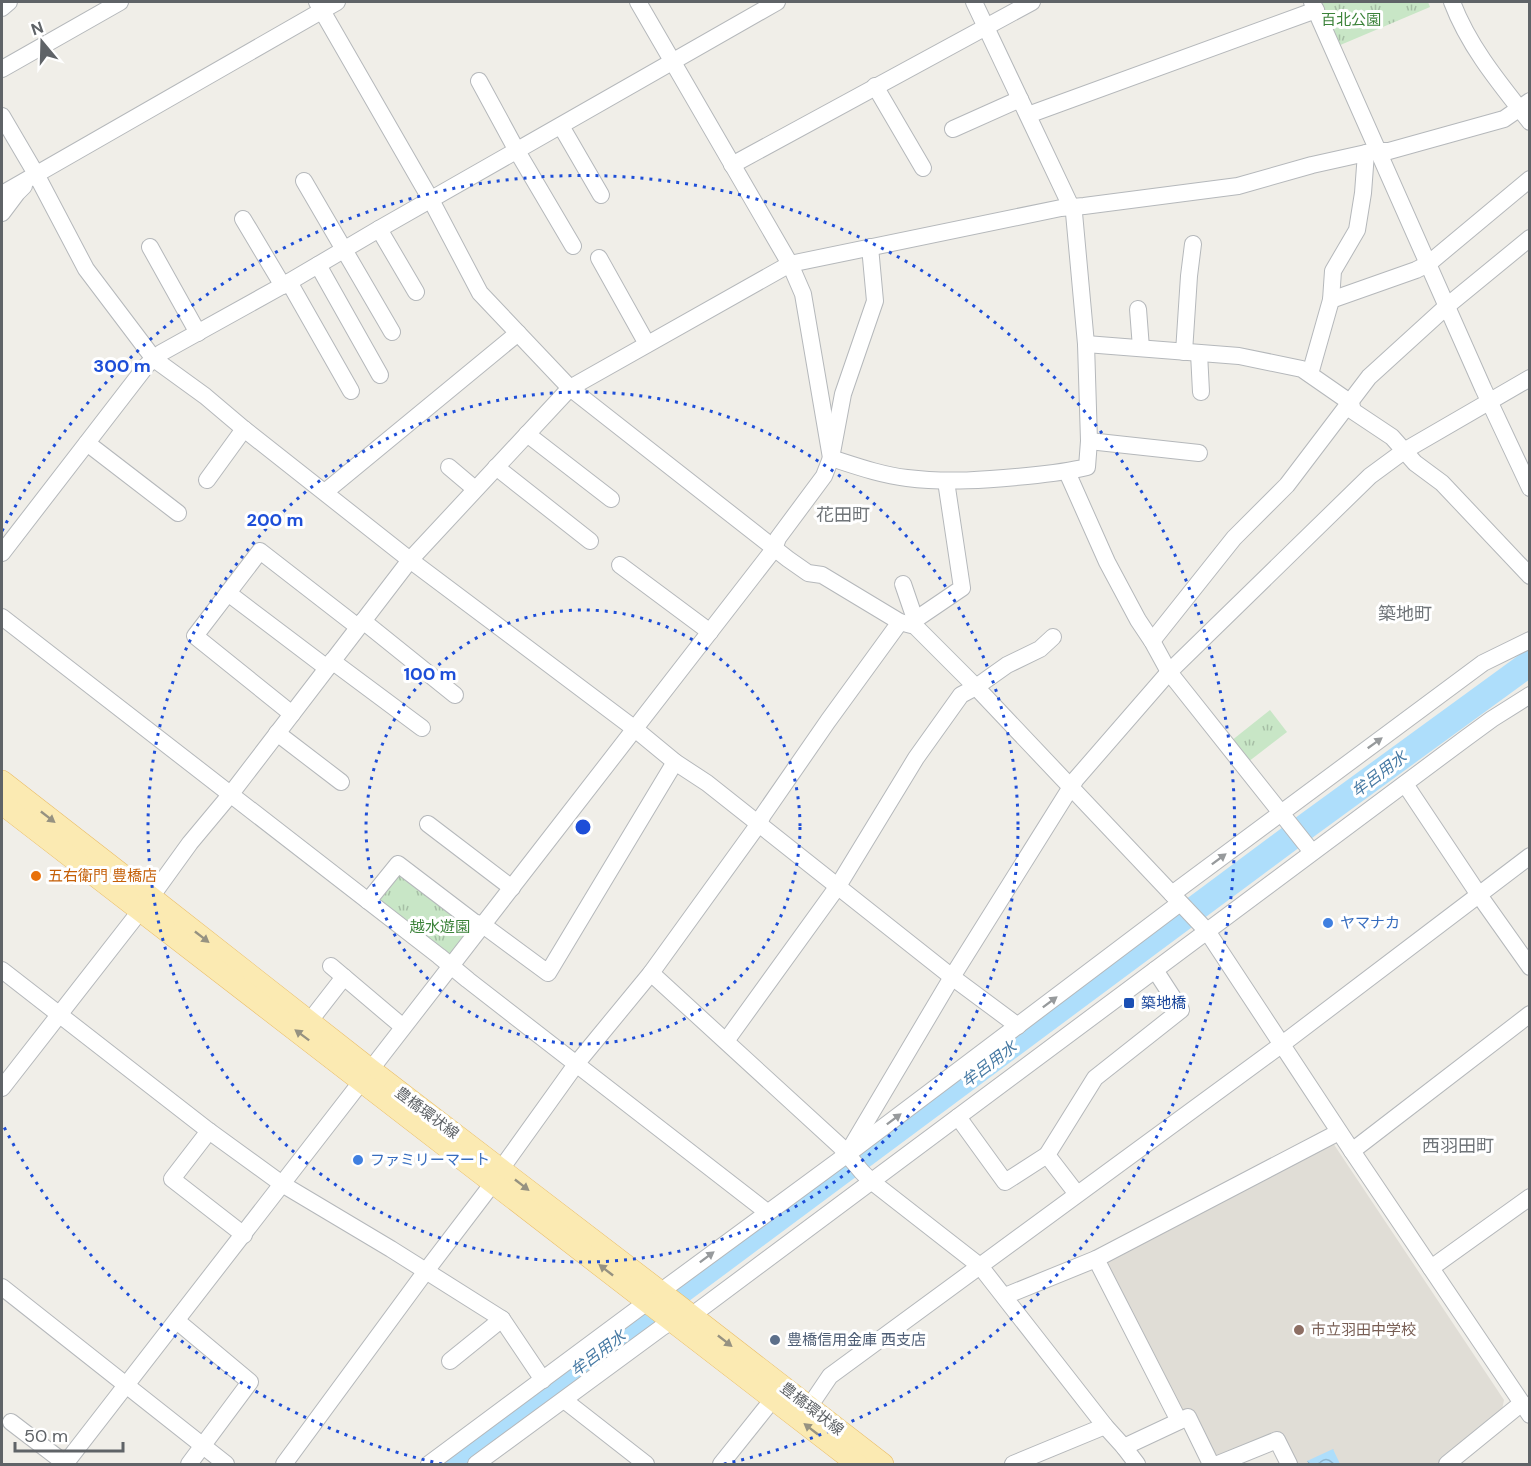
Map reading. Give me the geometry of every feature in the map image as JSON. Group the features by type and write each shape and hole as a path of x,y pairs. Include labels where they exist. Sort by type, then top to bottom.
{"main road":[{"name":"豊橋環状線","path":"2,781 145,904 319,1011 366,1075"},
{"name":"豊橋環状線","path":"2,804 145,904 666,1307 809,1407 883,1464"},
{"name":"豊橋環状線","path":"666,1307 773,1399 857,1464"}],"street":[{"path":"2,8 9,2"},
{"path":"2,69 120,2"},
{"path":"638,2 790,264 803,294 831,458"},
{"path":"2,553 147,365 154,359 777,2"},
{"path":"831,458 870,471 946,481 1007,478 1066,472 1087,467 1089,441 1086,344 1074,213 974,2"},
{"path":"732,165 1032,2"},
{"path":"2,1088 410,560 570,388 790,264 1061,208 1238,186 1312,165 1372,152 1389,151 1504,119 1526,110 1481,59 1452,2"},
{"path":"2,194 325,4 480,293 570,388 774,549 808,573 822,575 915,626 976,687 1207,931 1526,1409 1447,1464"},
{"path":"1028,115 1314,6 1372,152 1428,264 1527,478"},
{"path":"479,81 573,246"},
{"path":"875,86 923,168"},
{"path":"953,129 1020,99"},
{"path":"2,116 36,174 86,269 154,359 206,396 244,429 410,560 635,729 675,762 706,783 952,977 1018,1026"},
{"path":"561,126 601,195"},
{"path":"1310,374 1331,300 1333,271 1357,230 1372,152"},
{"path":"2,213 17,193 36,174"},
{"path":"1331,300 1428,264 1530,178"},
{"path":"304,181 392,332"},
{"path":"243,219 286,284 351,391"},
{"path":"379,229 416,292"},
{"path":"1152,640 1234,537 1287,485 1369,377 1447,306 1530,238"},
{"path":"1193,244 1189,276 1192,352 1201,392"},
{"path":"150,247 198,333"},
{"path":"12,1422 69,1463 403,1027 774,549 778,538 824,476 831,458 843,394 875,301 870,247"},
{"path":"599,258 647,344"},
{"path":"318,265 380,375"},
{"path":"1138,309 1141,348"},
{"path":"325,492 518,333"},
{"path":"1086,344 1247,358 1302,369 1351,403 1353,411 1392,437 1415,463 1442,483 1530,576"},
{"path":"857,1165 952,977 1076,779 1169,672 1370,476 1404,451 1530,378"},
{"path":"207,480 244,429"},
{"path":"527,434 611,498"},
{"path":"1089,441 1199,453"},
{"path":"87,443 178,513"},
{"path":"449,467 475,489"},
{"path":"496,467 590,541"},
{"path":"1066,472 1107,562 1169,672 1307,846"},
{"path":"284,1464 497,1176 577,1063 651,973 758,825 828,721 908,621 962,588 946,481"},
{"path":"292,714 195,636 260,551 455,695"},
{"path":"620,564 710,632"},
{"path":"903,584 908,621"},
{"path":"228,593 422,728"},
{"path":"2,617 767,1212"},
{"path":"726,1041 838,886 922,749 961,695 1007,665 1040,650 1053,637"},
{"path":"429,1464 543,1380 666,1307 857,1165 1018,1026 1183,906 1280,813 1483,663 1530,640"},
{"path":"476,1464 564,1400 767,1212 857,1165 958,1117 1207,931 1307,846 1405,784 1492,719 1530,695"},
{"path":"277,733 341,782"},
{"path":"368,901 398,864 474,922 483,925 548,974 675,762"},
{"path":"1405,784 1530,967"},
{"path":"429,824 512,888"},
{"path":"809,1407 830,1376 1281,1045 1530,856"},
{"path":"2,970 209,1131 282,1184 502,1319 543,1380"},
{"path":"958,1117 1005,1182 1047,1155 1095,1078 1181,1010 1155,970"},
{"path":"319,1011 337,972 403,1027"},
{"path":"651,973 840,1146 857,1165 980,1266 1137,1464"},
{"path":"1352,1151 1530,1014"},
{"path":"209,1131 172,1179 244,1235"},
{"path":"1005,1296 1096,1259 1339,1132"},
{"path":"1047,1155 1077,1194"},
{"path":"1431,1268 1530,1197"},
{"path":"1096,1259 1179,1421"},
{"path":"2,1287 226,1464"},
{"path":"450,1361 502,1319"},
{"path":"177,1321 250,1382 189,1464"},
{"path":"721,1464 773,1399"},
{"path":"564,1400 646,1464"},
{"path":"1124,1447 1188,1417 1211,1464"},
{"path":"1013,1464 1105,1426"},
{"path":"1218,1464 1277,1440 1289,1464"}],"shaded area":[{"name":"市立羽田中学校","path":"1331,1140 1504,1400 1502,1410 1437,1464 1294,1464 1278,1434 1214,1460 1183,1414 1105,1260"}],"green space":[{"name":"百北公園","path":"1319,2 1428,2 1430,7 1338,46"},
{"path":"1270,710 1287,732 1248,762 1231,741"},
{"name":"越水遊園","path":"402,873 469,924 472,933 454,955 446,957 377,899"}],"water":[{"path":"1333,1449 1340,1464 1309,1464 1307,1461"}],"waterway":[{"name":"牟呂用水","path":"448,1464 1309,824 1530,663"}],"place":[{"name":"五右衛門 豊橋店","path":"36,876"},
{"name":"ヤマナカ","path":"1328,923"},
{"name":"築地橋","path":"1129,1003"},
{"name":"ファミリーマート","path":"358,1160"},
{"name":"市立羽田中学校","path":"1299,1330"},
{"name":"豊橋信用金庫 西支店","path":"775,1340"}],"district":[{"name":"花田町","path":"843,515"},
{"name":"築地町","path":"1405,614"},
{"name":"西羽田町","path":"1458,1146"}]}
